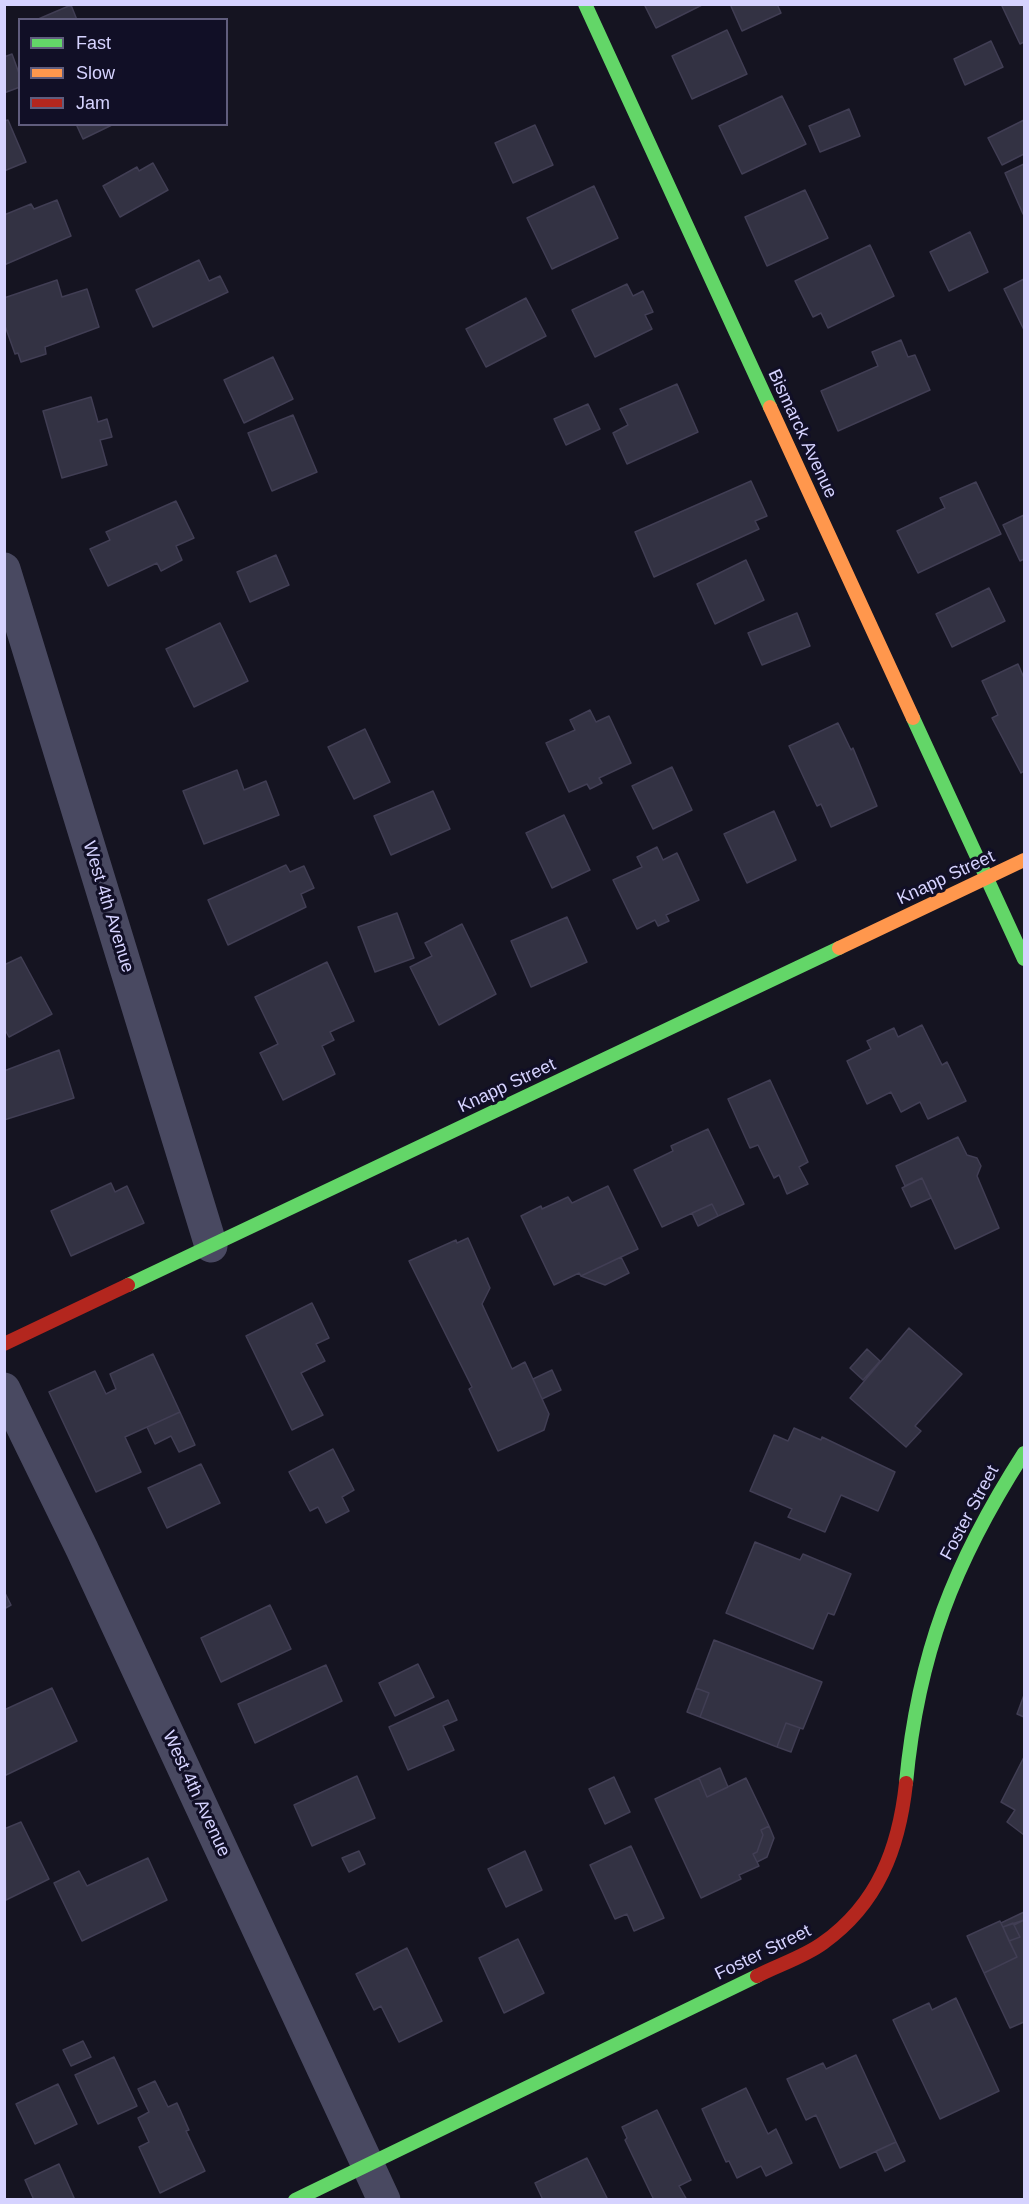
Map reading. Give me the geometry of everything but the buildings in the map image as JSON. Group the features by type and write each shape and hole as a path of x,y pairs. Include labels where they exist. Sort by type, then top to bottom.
{"street":[{"name":"Bismarck Avenue","path":"585,4 986,879"},
{"name":"West 4th Avenue","path":"4,569 211,1246"},
{"name":"Knapp Street","path":"4,1344 1024,860"},
{"path":"986,879 1024,959"},
{"name":"West 4th Avenue","path":"4,1389 87,1560 384,2199"},
{"name":"Foster Street","path":"296,2199 822,1944 854,1918 879,1884 897,1842 912,1722 932,1639 961,1563 997,1494 1024,1454"}],"traffic: fast":[{"path":"585,4 770,407"},
{"path":"913,718 1024,959"},
{"path":"128,1285 839,948"},
{"path":"906,1783 920,1692 943,1610 978,1532 1024,1453"},
{"path":"295,2200 757,1976"}],"traffic: slow":[{"path":"770,407 913,718"},
{"path":"839,948 1024,860"}],"traffic: jam":[{"path":"4,1344 128,1285"},
{"path":"757,1976 816,1948 842,1928 858,1911 872,1892 891,1852 898,1830 906,1783"}]}
